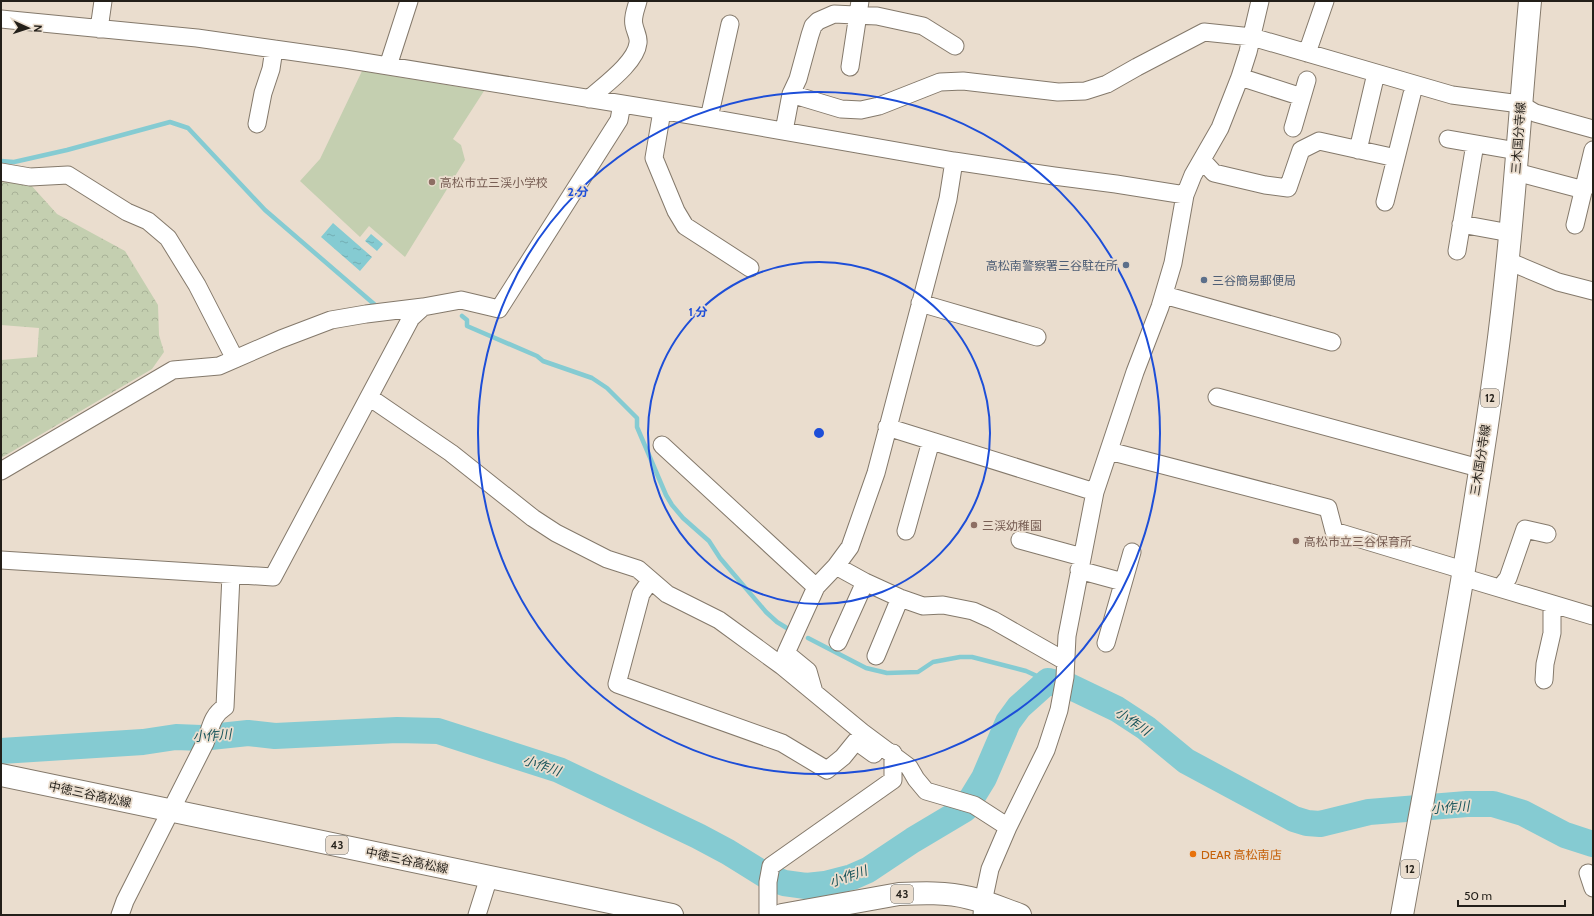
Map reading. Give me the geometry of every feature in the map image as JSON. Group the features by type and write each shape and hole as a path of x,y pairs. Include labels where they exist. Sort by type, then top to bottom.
{"main road":[{"name":"三木国分寺線","path":"1402,915 1463,573 1496,362 1508,260 1520,104 1530,1"},
{"name":"中徳三谷高松線","path":"1,775 672,915"},
{"name":"43","path":"782,915 815,912 899,894 938,893 970,898 982,909 1020,915"}],"street":[{"path":"99,29 103,1"},
{"path":"388,66 409,1"},
{"path":"589,99 628,63 635,53 638,38 634,25 634,13 638,1"},
{"path":"982,909 990,869 1008,827 1046,750 1055,724 1064,677 1067,636 1095,492 1135,372 1164,295 1173,263 1185,195 1193,175 1220,128 1240,77 1252,37 1260,1"},
{"path":"1307,53 1325,1"},
{"path":"850,67 858,8"},
{"path":"784,131 791,94 798,79 813,26 818,21 834,14 858,8 877,16 923,26 955,46"},
{"path":"1,19 197,38 274,49 709,118 954,161 1185,195"},
{"path":"709,118 730,24"},
{"path":"791,94 841,109 861,110 879,106 940,82 963,81 1058,92 1085,90 1107,84 1204,32 1252,37 1452,95 1520,104 1535,113 1593,129"},
{"path":"257,124 263,93 272,69 274,49"},
{"path":"1240,77 1302,97"},
{"path":"1293,128 1307,80"},
{"path":"1358,150 1374,82"},
{"path":"1385,202 1412,94"},
{"path":"1,471 173,370 219,366 235,358 331,320 461,300 499,309 619,120 622,104"},
{"path":"662,111 654,158 676,211 684,226 750,268"},
{"path":"1448,139 1475,144 1584,190"},
{"path":"1202,160 1214,173 1265,186 1288,188 1301,150 1319,140 1396,158"},
{"path":"1457,251 1475,144"},
{"path":"1575,224 1593,150"},
{"path":"814,692 808,671 786,653 816,587 836,566 850,547 876,473 948,199 954,161"},
{"path":"1,172 30,177 68,175 127,212 148,221 168,238 197,285 235,358"},
{"path":"1461,224 1510,233"},
{"path":"1508,260 1558,282 1593,291"},
{"path":"1164,295 1332,342"},
{"path":"920,303 1037,337"},
{"path":"1,560 273,577 411,318 423,307"},
{"path":"369,397 451,453 533,518 556,533 607,559 638,569 650,581 667,594 719,620 782,666 862,732 909,766 916,779 926,791 966,803 1008,827"},
{"path":"1217,397 1479,468"},
{"path":"887,427 1095,492"},
{"path":"906,531 931,441"},
{"path":"662,445 816,587"},
{"path":"1109,451 1328,508 1334,531 1463,573 1500,588 1593,616"},
{"path":"1500,588 1508,578 1525,528 1547,534"},
{"path":"1020,540 1123,582"},
{"path":"1106,643 1132,552"},
{"path":"836,566 865,582 900,598 923,606 943,605 973,611 993,620 1064,677"},
{"path":"120,915 125,901 205,743 213,718 217,712 225,707 231,575"},
{"path":"650,581 641,594 617,684 782,743 827,770 844,757 856,741 887,762 893,754"},
{"path":"838,642 865,582"},
{"path":"876,656 900,598"},
{"path":"1544,680 1545,664 1552,633 1552,604"},
{"path":"768,915 769,874 893,780 893,754"},
{"path":"477,915 489,877"}],"green space":[{"path":"362,71 484,91 453,139 461,145 465,160 405,257 369,226 360,237 300,181 320,159"},
{"path":"1,182 30,184 57,214 125,251 158,305 159,335 164,352 152,369 1,458 1,360 37,357 39,328 1,325"}],"water":[{"path":"333,223 372,257 360,271 321,237"},
{"path":"371,234 383,244 377,251 365,241"}],"waterway":[{"path":"1,161 14,162 67,150 170,122 188,128 265,210 374,304"},
{"path":"462,316 467,320 467,326 537,356 543,361 592,378 607,388 637,418 637,427 666,495 672,505 683,518 709,541 720,558 766,612 777,622 790,630"},
{"path":"808,638 866,668 887,673 918,672 933,662 960,657 972,657 1026,671 1048,681"},
{"name":"小作川","path":"1,751 143,742 176,737 201,738 248,733 275,736 397,730 438,731 559,770 698,836 728,852 765,875 784,883 806,886 825,884 852,877 868,870 913,840 965,809 984,778 1008,722 1019,707 1048,681 1069,686 1117,709 1146,728 1186,761 1294,819 1307,823 1320,824 1369,812 1467,804 1493,804 1523,813 1565,835 1593,844"}],"place":[{"name":"高松市立三渓小学校","path":"432,182"},
{"name":"高松南警察署三谷駐在所","path":"1126,265"},
{"name":"三谷簡易郵便局","path":"1204,280"},
{"name":"三渓幼稚園","path":"974,525"},
{"name":"高松市立三谷保育所","path":"1296,541"},
{"name":"DEAR 高松南店","path":"1193,854"}]}
